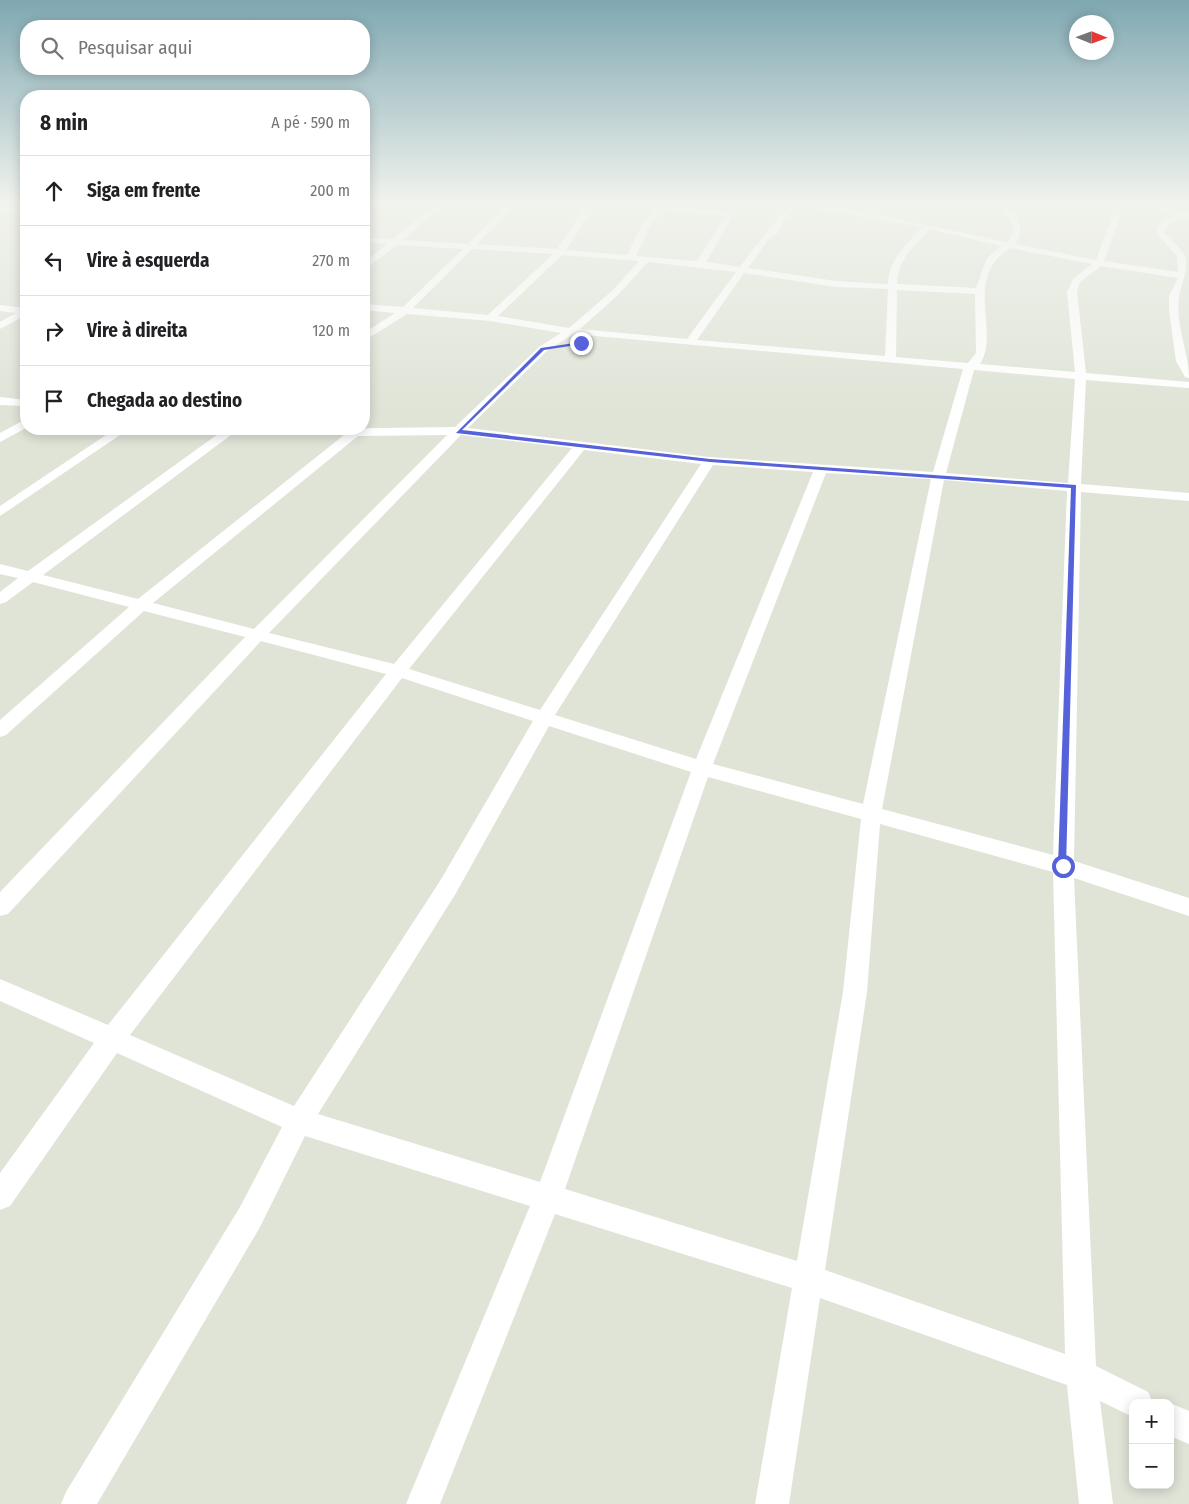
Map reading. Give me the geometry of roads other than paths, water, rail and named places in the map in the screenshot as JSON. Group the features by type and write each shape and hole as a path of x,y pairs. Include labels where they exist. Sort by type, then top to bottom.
{"street":[{"path":"370,334 407,309 444,272"},
{"path":"490,318 539,272"},
{"path":"575,340 629,272"},
{"path":"690,343 742,272"},
{"path":"758,272 836,284 979,291"},
{"path":"890,359 893,272"},
{"path":"772,1504 856,992 871,814 938,476 968,367 976,362 981,354 979,291 986,272"},
{"path":"1087,272 1076,281 1072,292 1081,375 1074,487 1063,866 1081,1376 1096,1504"},
{"path":"1159,272 1184,276"},
{"path":"1184,272 1174,296 1174,310 1181,361 1189,375"},
{"path":"370,307 407,309 490,318 575,340 614,336"},
{"path":"0,308 20,310"},
{"path":"0,326 20,314"},
{"path":"0,907 257,635 458,431 543,349 575,340 614,336 1189,385"},
{"path":"0,401 20,403"},
{"path":"0,438 20,426"},
{"path":"370,432 458,431 710,460 938,476 1189,497"},
{"path":"0,512 114,435"},
{"path":"0,599 225,435"},
{"path":"0,730 140,606 351,435"},
{"path":"0,1196 72,1098 112,1039 398,671 581,446"},
{"path":"78,1504 250,1217 300,1121 448,887 545,716 710,460"},
{"path":"423,1504 547,1200 702,768 821,468"},
{"path":"0,569 398,671 545,716 702,768 1063,866 1189,907"},
{"path":"0,990 300,1121 547,1200 809,1279 1081,1376 1129,1399"},
{"path":"1174,1421 1189,1428"}]}
